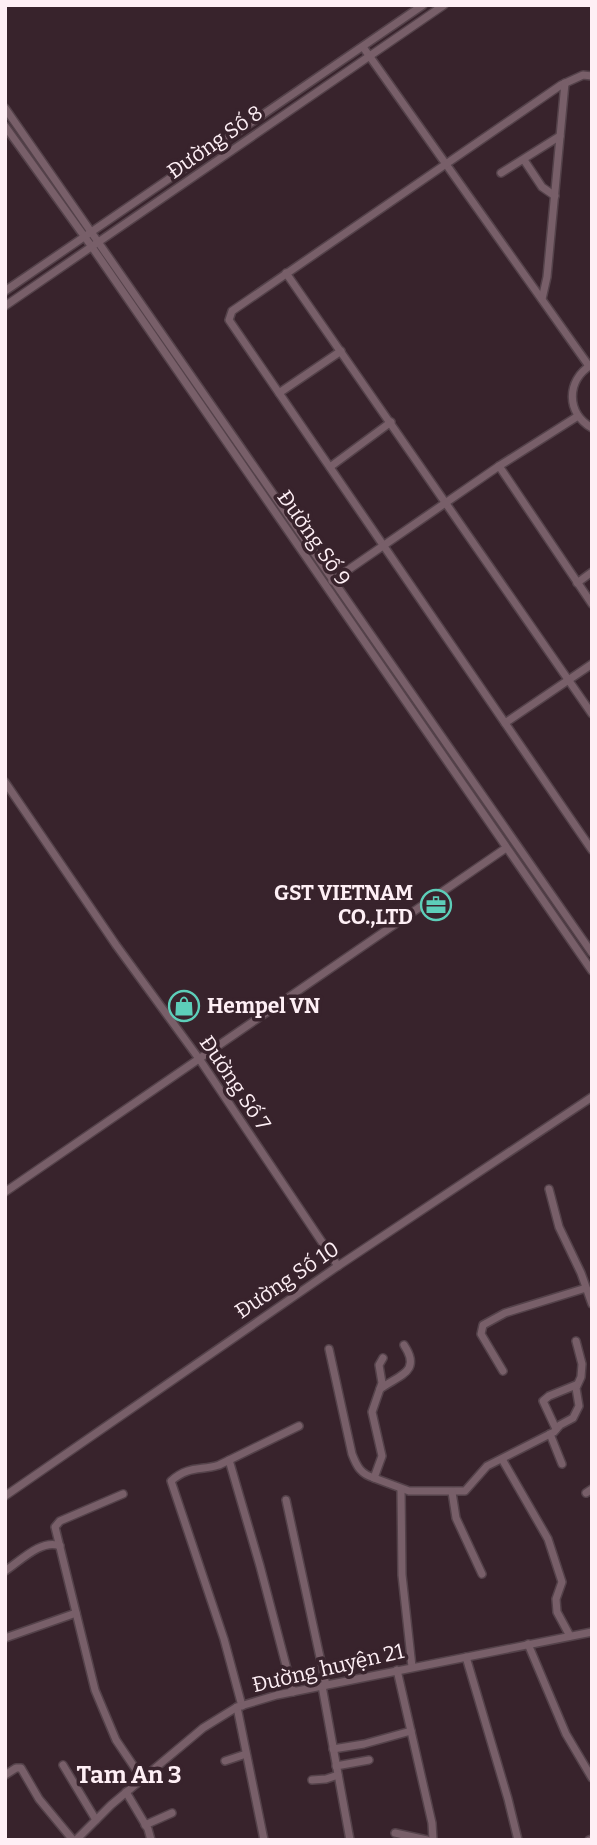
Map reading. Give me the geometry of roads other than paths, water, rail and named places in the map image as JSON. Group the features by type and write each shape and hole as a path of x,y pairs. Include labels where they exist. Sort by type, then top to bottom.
{"street":[{"name":"Đường Số 8","path":"5,291 423,5"},
{"name":"Đường Số 8","path":"5,306 444,5"},
{"path":"363,47 590,365 576,380 572,392 573,405 578,416 592,428"},
{"path":"592,76 583,75 565,83 286,273 229,316 229,320 592,850"},
{"path":"542,299 547,277 565,83"},
{"name":"Đường Số 9","path":"5,108 592,953"},
{"name":"Đường Số 9","path":"5,126 92,247 592,971"},
{"path":"501,173 560,136"},
{"path":"524,160 542,187 555,197"},
{"path":"286,273 592,714"},
{"path":"279,393 341,351"},
{"path":"325,585 499,466 578,416"},
{"path":"330,467 391,422"},
{"path":"499,466 592,604"},
{"path":"577,583 592,572"},
{"path":"505,723 592,664"},
{"name":"Đường Số 7","path":"5,782 116,945 200,1060 338,1266"},
{"path":"5,1192 506,848"},
{"name":"Đường Số 10","path":"5,1496 338,1266 592,1097"},
{"path":"549,1189 559,1227 592,1304"},
{"path":"503,1371 481,1334 483,1325 505,1313 586,1288"},
{"path":"562,1464 543,1401 576,1385 581,1377 582,1364 576,1341"},
{"path":"380,1389 406,1373 411,1366 412,1359 404,1345"},
{"path":"329,1349 352,1454 359,1469 364,1475 401,1489 465,1491 482,1470 573,1418 577,1411 576,1385"},
{"path":"374,1478 382,1462 372,1412 380,1389 382,1379 379,1365 383,1358"},
{"path":"264,1840 224,1639 171,1483 192,1468 209,1468 299,1426"},
{"path":"229,1460 293,1692"},
{"path":"502,1460 548,1539 562,1582 556,1599 557,1612 570,1636"},
{"path":"401,1489 402,1575 412,1667"},
{"path":"452,1492 456,1518 482,1574"},
{"path":"123,1494 55,1527 95,1690 116,1740 143,1780"},
{"path":"286,1500 324,1686 350,1840"},
{"path":"5,1571 33,1551 52,1543 60,1546"},
{"path":"5,1638 76,1613"},
{"name":"Đường huyện 21","path":"79,1838 126,1793 203,1728 239,1707 293,1692 592,1632"},
{"path":"528,1644 566,1734 592,1777"},
{"path":"466,1657 508,1799 517,1840"},
{"path":"397,1670 432,1823 433,1840"},
{"path":"333,1749 411,1731"},
{"path":"225,1761 246,1754"},
{"path":"336,1766 369,1760"},
{"path":"63,1765 96,1820"},
{"path":"5,1775 20,1768 39,1800 79,1838"},
{"path":"313,1780 338,1775"},
{"path":"126,1793 151,1840"},
{"path":"145,1825 172,1813"},
{"path":"395,1833 427,1840"}],"place":[{"name":"GST VIETNAM CO.,LTD","path":"436,905"},
{"name":"Hempel VN","path":"184,1006"}],"district":[{"name":"Tam An 3","path":"129,1775"}]}
